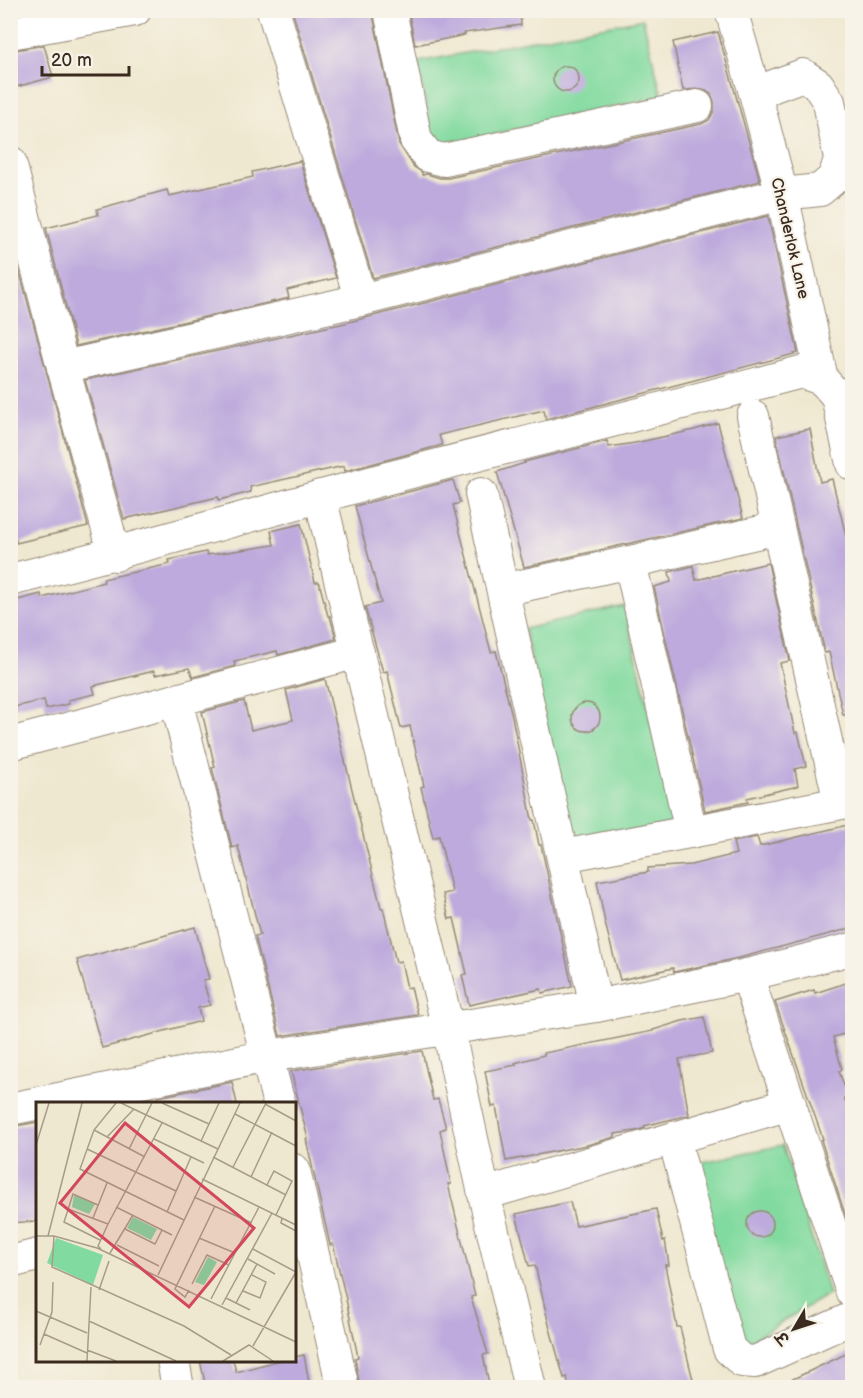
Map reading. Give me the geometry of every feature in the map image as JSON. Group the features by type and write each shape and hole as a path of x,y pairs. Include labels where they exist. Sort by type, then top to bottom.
{"street":[{"path":"10,33 135,10"},
{"path":"273,10 361,300"},
{"path":"390,10 416,140 428,156 444,160 697,106"},
{"name":"Chanderlok Lane","path":"731,10 782,194 822,379 837,396 852,464"},
{"path":"63,368 361,300 782,194 820,190 834,178 840,159 829,102 818,85 802,75 755,93"},
{"path":"10,162 63,368 115,555"},
{"path":"10,580 115,555 320,496 801,372 822,379"},
{"path":"563,856 846,802 778,528 753,416"},
{"path":"481,494 596,1006"},
{"path":"320,496 448,1028 530,1388"},
{"path":"502,590 778,528"},
{"path":"630,562 691,832"},
{"path":"10,744 358,652"},
{"path":"176,700 279,1102"},
{"path":"68,1102 118,1096 268,1056 596,1006 747,975 852,949"},
{"path":"747,975 852,1292"},
{"path":"484,1194 790,1104"},
{"path":"10,1109 36,1106"},
{"path":"674,1138 729,1349 742,1361 755,1362 852,1318"},
{"path":"296,1179 343,1388"},
{"path":"10,1262 36,1256"},
{"path":"173,1362 178,1388"}],"green space":[{"path":"643,19 662,96 434,148 418,62"},
{"path":"625,606 675,827 575,847 524,629"},
{"path":"783,1145 829,1294 741,1346 688,1165"}],"building":[{"path":"292,10 372,10 399,144 422,175 427,174 440,178 701,124 709,120 714,111 711,94 703,89 683,90 673,42 718,32 760,181 373,278"},
{"path":"408,10 520,10 521,25 464,33 465,35 415,45"},
{"path":"44,45 53,77 16,87 10,66 10,51"},
{"path":"566,66 575,70 579,79 575,88 566,92 557,88 553,79 557,70"},
{"path":"300,161 336,278 287,290 289,298 76,346 46,228 98,215 97,209 167,190 169,196 253,177 252,172"},
{"path":"768,216 798,353 546,419 544,410 439,435 442,445 345,471 344,466 250,487 251,492 219,500 218,497 124,519 85,380 345,323"},
{"path":"10,236 88,526 16,543 16,540 10,541"},
{"path":"718,423 743,518 524,567 497,472 524,462 607,441 609,447 635,443"},
{"path":"810,429 820,482 832,479 846,536 852,535 852,714 843,715 829,652 825,653 776,436"},
{"path":"453,480 460,503 453,505 491,652 496,651 512,716 532,820 534,820 539,845 541,845 572,986 542,993 541,989 469,1005 462,975 467,974 454,918 449,919 443,894 452,892 439,836 433,838 410,726 401,728 387,671 383,672 365,607 381,603 355,506"},
{"path":"301,524 315,582 319,582 336,639 278,655 277,651 234,661 235,666 193,677 189,668 155,675 154,671 93,686 95,694 68,700 69,704 46,709 44,700 10,708 10,602 41,594 42,598 104,582 103,579 170,564 169,560 206,552 207,555 274,545 271,531"},
{"path":"768,563 790,661 780,663 795,733 798,732 806,766 795,769 798,786 747,798 748,802 705,811 654,587 671,582 669,572 693,566 696,580"},
{"path":"325,679 381,908 383,908 396,962 401,961 407,988 411,987 418,1015 280,1036 255,936 260,935 238,846 232,848 212,768 215,767 202,712 244,701 251,730 293,720 286,690"},
{"path":"586,703 596,707 600,717 596,727 586,731 576,727 572,717 576,707"},
{"path":"852,824 852,928 743,957 674,972 673,968 620,980 597,881 648,872 648,868 691,865 736,854 733,842 757,837 760,846"},
{"path":"195,927 209,979 203,980 210,1005 198,1008 201,1021 102,1048 77,960"},
{"path":"852,981 852,1032 833,1037 842,1069 839,1071 848,1097 844,1098 852,1117 852,1236 821,1140 823,1139 775,1002 814,990 815,993"},
{"path":"704,1017 712,1053 679,1059 689,1115 644,1126 645,1128 635,1131 615,1134 615,1137 587,1145 506,1161 496,1106 492,1107 485,1071 516,1065 515,1063 544,1055 544,1053 653,1031 682,1021"},
{"path":"422,1051 433,1100 438,1099 446,1128 440,1130 451,1184 448,1184 475,1296 471,1297 488,1354 483,1355 489,1384 474,1388 360,1388 355,1358 358,1357 346,1299 333,1244 330,1245 291,1071"},
{"path":"232,1082 237,1102 159,1102 158,1097"},
{"path":"36,1122 36,1221 10,1223 10,1127"},
{"path":"570,1202 576,1226 656,1209 663,1241 665,1240 669,1265 665,1265 677,1327 680,1327 695,1388 569,1388 549,1325 535,1265 529,1266 516,1214"},
{"path":"760,1211 769,1215 773,1224 769,1233 760,1237 751,1233 747,1224 751,1215"},
{"path":"852,1351 852,1388 774,1388"},
{"path":"304,1355 310,1388 206,1388 200,1362 234,1362 236,1372 274,1362 296,1362 296,1357"}]}
